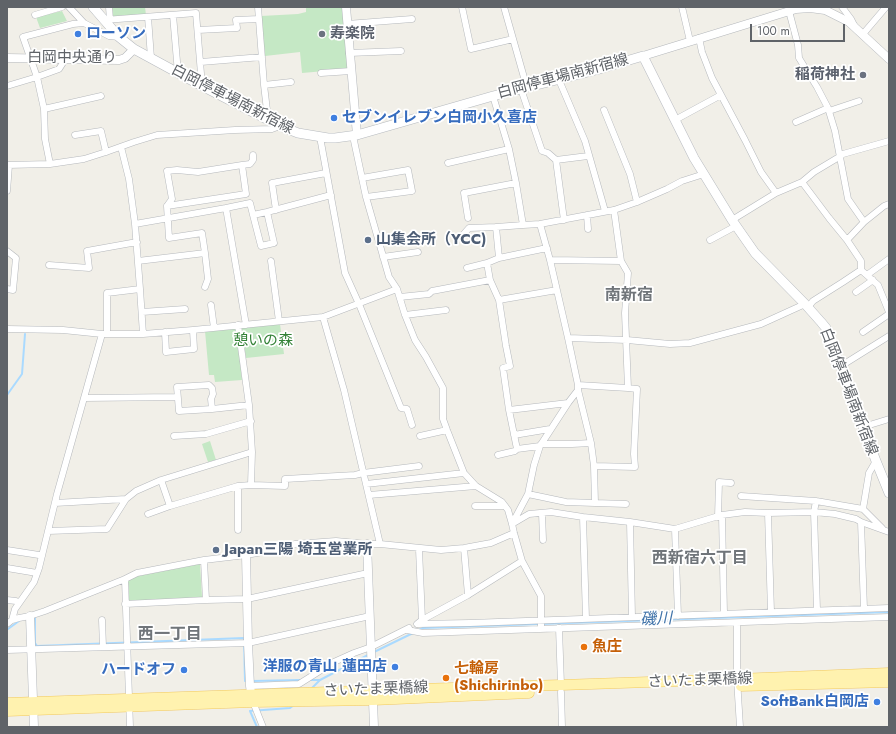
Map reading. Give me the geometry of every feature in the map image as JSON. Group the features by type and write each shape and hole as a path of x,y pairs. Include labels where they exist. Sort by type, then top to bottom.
{"main road":[{"name":"白岡停車場南新宿線","path":"93,7 107,20 119,37 134,49 280,126 298,133 320,137 335,138 355,136 493,96 559,80 643,56 694,158 734,223 755,253 806,305 826,328 889,493"},
{"name":"さいたま栗橋線","path":"737,683 889,673"},
{"name":"さいたま栗橋線","path":"7,703 33,706 129,703 252,694 373,695 737,683 889,682"},
{"name":"さいたま栗橋線","path":"7,711 33,706"}],"street":[{"path":"35,15 62,7"},
{"path":"69,7 84,23 109,36 119,37"},
{"path":"109,7 107,20 196,13 202,86"},
{"path":"258,7 268,119"},
{"path":"346,7 355,136 366,197 389,277 397,289 415,340 443,388 443,419 464,473 476,486 502,502 508,510 522,561 541,596 541,628"},
{"path":"462,7 471,49 514,39"},
{"path":"504,7 514,39 524,89 542,151 548,153 556,160 564,220"},
{"path":"682,7 690,41"},
{"path":"842,7 851,18 855,27"},
{"path":"863,34 886,7"},
{"path":"643,56 794,9 826,8 849,22 889,59"},
{"path":"794,9 799,58 817,87 828,109 835,131 848,199 864,222"},
{"path":"173,15 178,73"},
{"path":"148,17 151,58"},
{"path":"198,30 237,28 236,20 259,19"},
{"path":"347,24 412,19"},
{"path":"50,164 45,139 44,109 37,77 22,37 73,24 84,23"},
{"path":"699,38 702,52 712,78 761,172 776,194"},
{"name":"白岡中央通り","path":"7,58 119,60 125,58 134,49"},
{"path":"350,53 401,51"},
{"path":"201,62 262,57"},
{"path":"7,86 59,69 66,58"},
{"path":"321,73 351,71"},
{"path":"559,80 585,141 588,156 605,211"},
{"path":"264,85 291,82"},
{"path":"44,109 101,96"},
{"path":"493,96 509,149 523,225"},
{"path":"675,120 722,96"},
{"path":"796,122 828,109 859,101"},
{"path":"604,110 630,174 637,202"},
{"path":"7,191 8,165 50,164 84,159 157,135 272,129 280,126"},
{"path":"75,135 100,131 106,152"},
{"path":"320,137 346,273 401,408 407,409 412,425"},
{"path":"710,240 776,194 802,182 814,172 843,154 889,141"},
{"path":"121,147 129,179 136,224 143,334"},
{"path":"448,163 509,149"},
{"path":"205,287 208,279 202,233 169,238 167,206 172,199 166,171 177,170 198,172 250,164 253,160 253,154"},
{"path":"556,160 588,156"},
{"path":"167,206 246,194 242,165"},
{"path":"362,178 408,170 412,191 366,197"},
{"path":"276,210 272,183 326,172"},
{"path":"462,236 469,228 540,224 614,210 637,202 682,181 704,174"},
{"path":"802,182 847,240 860,261 861,270 878,285 889,312 863,332"},
{"path":"468,218 464,193 516,184"},
{"path":"253,215 331,195"},
{"path":"136,224 250,203 261,246 274,243 267,212"},
{"path":"847,240 864,222 884,206 889,204"},
{"path":"226,208 246,324"},
{"path":"614,210 621,261 628,273 625,313 628,388"},
{"path":"587,215 588,229"},
{"path":"540,224 557,290 591,443 594,466 595,503"},
{"path":"496,227 499,258"},
{"path":"49,265 90,268 87,251 137,242"},
{"path":"467,268 499,258 547,248"},
{"path":"7,251 16,258 13,290 7,289"},
{"path":"383,257 418,252"},
{"path":"138,261 205,253"},
{"path":"867,275 889,259"},
{"path":"550,260 621,261"},
{"path":"271,261 279,321"},
{"path":"487,262 490,280 499,300 510,366 503,368 509,410 517,449"},
{"path":"568,338 626,340 670,344 690,343 760,324 806,305 861,270"},
{"path":"400,297 429,294 432,291 490,280"},
{"path":"856,292 872,280"},
{"path":"9,622 19,602 34,582 37,573 84,398 104,334 107,293 140,289"},
{"path":"7,329 63,330 104,334 143,334 322,317 397,289"},
{"path":"499,300 557,290"},
{"path":"211,305 214,328"},
{"path":"142,312 185,309"},
{"path":"405,315 446,310"},
{"path":"322,317 344,390 380,544"},
{"path":"238,325 251,421 251,485"},
{"path":"165,332 166,352 194,349 193,330"},
{"path":"841,366 889,336"},
{"path":"212,409 211,400 213,394 212,388 209,385 177,387 179,411 212,409 249,405"},
{"path":"578,387 637,389 634,454 635,467 594,466"},
{"path":"512,524 528,494 540,445 578,387"},
{"path":"84,398 178,397"},
{"path":"509,410 568,403"},
{"path":"863,427 889,419"},
{"path":"174,436 206,434 251,421"},
{"path":"514,436 550,429"},
{"path":"420,436 447,430"},
{"path":"498,455 515,451 517,449 540,445 591,443"},
{"path":"48,531 107,529 126,499 136,491 161,480 252,452"},
{"path":"863,509 869,473 876,461"},
{"path":"148,514 238,486 285,486 285,479 355,476 418,466"},
{"path":"366,484 464,473"},
{"path":"161,480 170,506"},
{"path":"724,614 719,482 731,483"},
{"path":"238,486 238,530"},
{"path":"369,495 476,486"},
{"path":"528,494 566,502 626,504"},
{"path":"741,496 816,500 863,509 887,531"},
{"path":"55,502 126,499"},
{"path":"816,500 814,512 817,610"},
{"path":"476,506 505,506"},
{"path":"512,524 529,514 551,512 675,529 720,516 745,512 814,512 835,514 856,519 887,531"},
{"path":"542,513 543,540"},
{"path":"768,513 771,612"},
{"path":"583,517 586,619"},
{"path":"630,522 632,617"},
{"path":"861,522 864,609"},
{"path":"675,529 678,616"},
{"path":"9,622 18,618 30,617 137,574 204,560 246,555 274,550 295,544 336,541 442,550 491,543 514,533"},
{"path":"367,544 374,727"},
{"path":"464,548 468,595"},
{"path":"419,549 420,622"},
{"path":"7,550 42,556"},
{"path":"246,555 248,643 252,694 263,727"},
{"path":"204,560 206,600"},
{"path":"252,694 298,684 334,662 354,652 371,647 407,630 468,595 522,561"},
{"path":"7,568 37,573"},
{"path":"126,604 247,599 368,573"},
{"path":"125,579 130,727"},
{"path":"7,600 19,602"},
{"path":"420,622 586,619 889,608"},
{"path":"7,650 248,643 370,616"},
{"path":"30,617 34,727"},
{"path":"407,630 422,633 889,617"},
{"path":"102,620 103,647"},
{"path":"736,623 737,683 740,727"},
{"path":"559,628 562,727"}],"green space":[{"path":"111,7 145,7 146,15 115,17 112,15"},
{"name":"寿楽院","path":"306,7 343,7 348,69 302,73 300,52 265,56 261,16 298,14 306,12"},
{"path":"62,11 67,21 40,28 36,17"},
{"name":"憩いの森","path":"280,324 284,354 246,358 241,327"},
{"path":"237,328 242,380 215,382 214,375 209,375 205,331"},
{"path":"210,441 216,460 208,462 202,444"},
{"path":"200,564 202,597 129,602 128,580 138,576"}],"waterway":[{"path":"7,395 22,374 25,334"},
{"name":"磯川","path":"419,630 423,628 889,612"},
{"path":"35,616 35,643 37,646 244,638 245,681 248,681"},
{"path":"7,628 8,629 19,621"},
{"path":"374,652 413,633"},
{"path":"311,689 320,680 368,655"},
{"path":"253,681 300,680"},
{"path":"309,680 320,680"},
{"path":"257,727 250,711 290,708 294,705"}],"place":[{"name":"ローソン","path":"78,34"},
{"name":"寿楽院","path":"322,34"},
{"name":"稲荷神社","path":"863,75"},
{"name":"セブンイレブン白岡小久喜店","path":"334,118"},
{"name":"山集会所（YCC)","path":"368,240"},
{"name":"Japan三陽 埼玉営業所","path":"216,550"},
{"name":"魚庄","path":"584,647"},
{"name":"洋服の青山 蓮田店","path":"395,667"},
{"name":"ハードオフ","path":"184,670"},
{"name":"七輪房 (Shichirinbo)","path":"446,678"},
{"name":"SoftBank白岡店","path":"877,702"}],"district":[{"name":"南新宿","path":"629,296"},
{"name":"西新宿六丁目","path":"700,559"},
{"name":"西一丁目","path":"170,635"}]}
